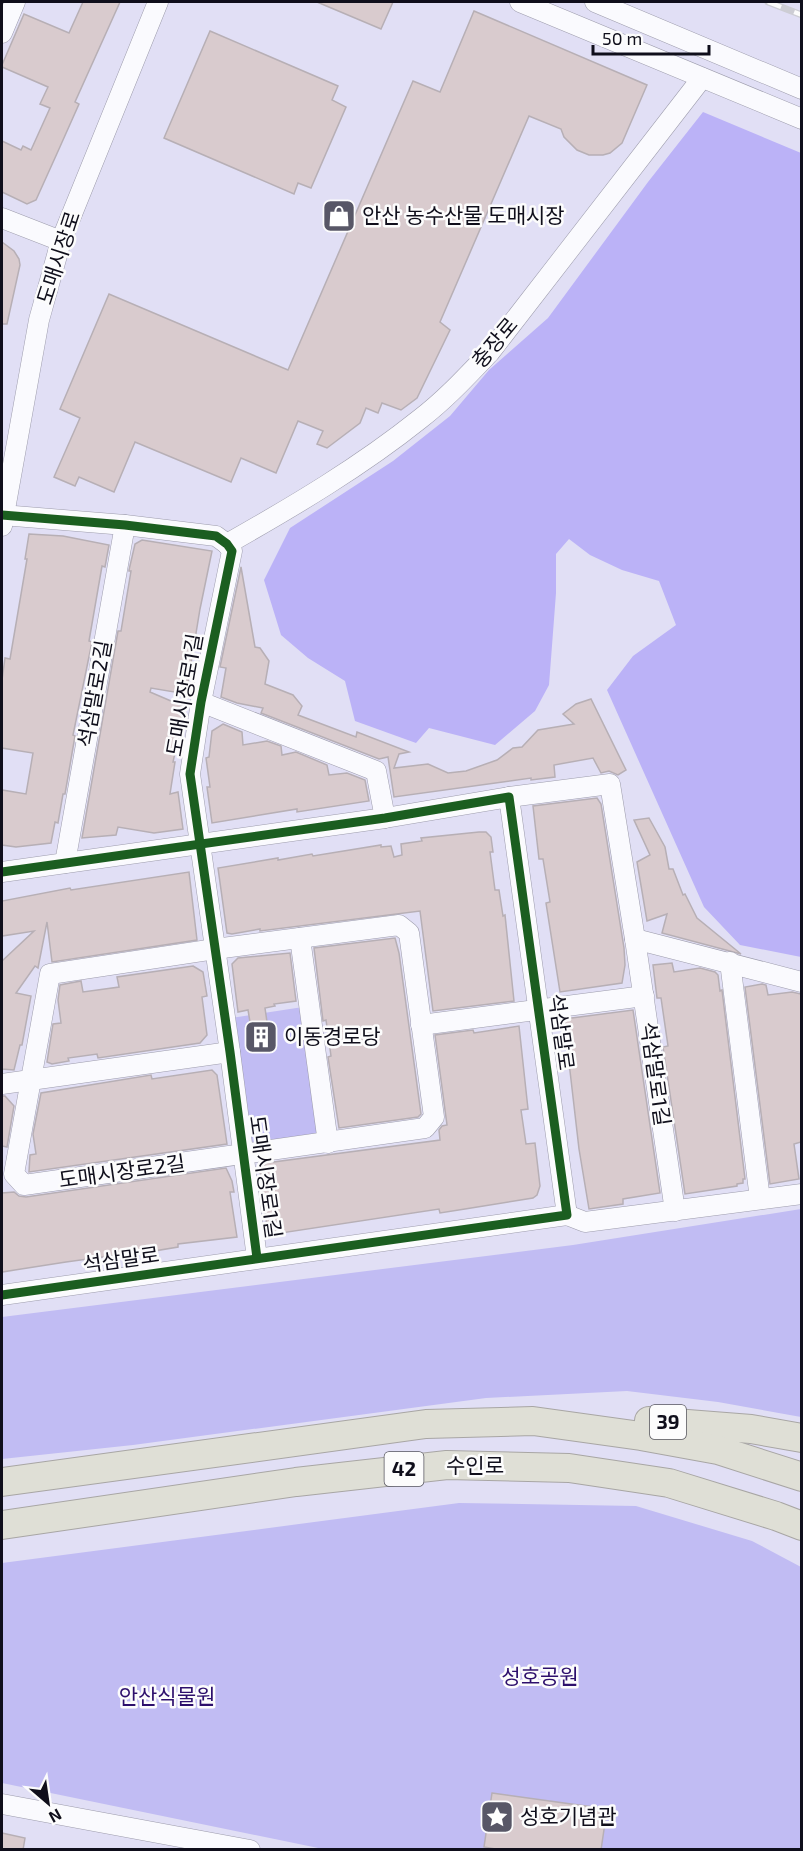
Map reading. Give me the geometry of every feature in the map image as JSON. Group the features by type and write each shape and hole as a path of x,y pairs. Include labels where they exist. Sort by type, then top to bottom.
{"highway":[{"name":"39","path":"533,1421 648,1421 751,1429 801,1438"},
{"name":"수인로","path":"2,1482 426,1424 533,1421 641,1436 718,1450 801,1477"},
{"name":"수인로","path":"2,1525 296,1482 447,1465 569,1468 669,1483 801,1526"}],"street":[{"path":"2,33 15,2"},
{"name":"도매시장로","path":"2,519 39,320 61,241 158,2"},
{"path":"520,2 801,119"},
{"path":"595,2 801,89"},
{"name":"충장로","path":"227,544 354,467 421,419 456,387 490,352 702,78"},
{"path":"2,218 61,241"},
{"path":"2,519 125,525 216,536 227,544"},
{"name":"석삼말로2길","path":"65,863 125,525"},
{"name":"도매시장로1길","path":"227,544 232,551 201,702 190,774 258,1258"},
{"name":"도매시장로1길","path":"201,702 376,771 385,818"},
{"name":"석삼말로1길","path":"509,797 610,784 675,1210"},
{"path":"2,872 385,818 509,797"},
{"name":"석삼말로","path":"2,1295 567,1215 509,797"},
{"name":"도매시장로2길","path":"399,925 409,933 434,1117 425,1128 24,1185 14,1174 50,974 215,949 399,925"},
{"path":"300,938 328,1143"},
{"path":"635,939 801,982"},
{"path":"730,962 760,1199"},
{"path":"421,1025 644,996"},
{"path":"2,1084 230,1052"},
{"path":"567,1215 585,1222 801,1194"},
{"path":"2,1804 180,1843 250,1850"}],"green space":[{"path":"303,1007 322,1128 315,1137 258,1146 249,1139 231,1018"},
{"path":"801,1209 801,1417 718,1402 627,1391 486,1398 133,1445 2,1459 2,1317 573,1245"},
{"name":"성호공원","path":"459,1503 636,1506 752,1541 801,1567 801,1849 323,1849 2,1783 2,1563"}],"shaded area":[{"path":"703,112 801,153 801,957 740,945 704,907 607,690 633,656 676,625 659,581 622,570 590,555 569,539 556,554 556,593 549,685 535,711 495,745 429,728 416,743 355,721 345,681 308,658 281,635 264,580 290,528 393,461 450,416 489,370 548,318 648,182"}],"building":[{"path":"83,2 120,2 75,102 79,104 36,200 27,204 2,192 2,141 21,150 23,146 31,150 50,108 40,104 48,87 2,67 2,65 24,14 69,33"},
{"path":"317,2 393,2 381,29"},
{"path":"474,11 647,85 622,143 610,153 603,155 589,155 577,150 564,137 561,129 529,116 440,322 450,330 417,398 401,410 382,403 378,413 366,408 360,423 327,448 317,444 323,431 298,421 276,473 241,458 231,482 135,442 114,492 79,477 75,486 54,477 80,418 60,409 109,294 288,370 413,81 440,92"},
{"path":"210,31 338,86 332,100 346,107 311,188 298,183 294,194 164,138"},
{"path":"2,242 14,251 20,265 7,324 2,324"},
{"path":"29,534 63,536 109,545 105,567 102,566 89,641 92,642 58,823 55,822 51,843 16,847 2,845 2,790 26,794 33,753 2,748 2,680 5,658 10,659"},
{"path":"142,540 212,551 186,694 151,688 150,692 185,707 173,762 175,762 170,794 178,792 183,829 154,833 118,827 116,835 82,838 118,631 121,631 131,571 129,570 135,544"},
{"path":"241,567 255,647 260,648 269,661 265,684 293,695 302,706 298,715 356,737 357,732 409,752 399,754 394,768 428,764 448,773 466,771 497,760 513,748 522,747 538,730 574,724 563,714 576,704 591,699 626,770 618,775 609,771 601,773 593,758 554,765 555,777 531,780 531,778 394,797 388,757 379,759 261,713 263,708 221,697 226,668 220,667"},
{"path":"223,724 242,732 243,745 267,741 281,746 282,755 296,752 327,765 329,775 347,773 365,780 369,801 297,812 297,809 212,823 206,758 209,757 212,731"},
{"path":"597,798 601,804 624,948 625,965 622,983 560,992 546,903 550,902 543,859 539,859 533,806"},
{"path":"649,818 665,847 669,869 673,869 683,895 685,894 697,918 741,954 662,933 667,914 647,921 637,862 650,855 634,820"},
{"path":"486,832 491,837 493,852 490,852 495,890 499,890 503,916 505,915 514,1001 433,1011 420,911 227,933 218,868 381,845 381,847 391,846 394,857 402,855 401,844 422,841 421,838"},
{"path":"189,872 197,940 52,962 47,922 38,968 35,966 16,993 31,996 22,1045 20,1045 14,1070 2,1069 2,961 34,931 2,936 2,901 70,888 71,890"},
{"path":"395,938 421,1114 418,1117 339,1128 328,1057 331,1056 326,1020 323,1021 314,948"},
{"path":"290,953 296,1001 274,1004 275,1006 265,1008 271,1050 255,1052 248,1010 238,1012 232,964 238,958"},
{"path":"672,963 674,972 700,968 718,975 720,991 722,990 745,1179 737,1186 685,1194 663,1047 668,1046 661,998 657,998 653,965"},
{"path":"193,966 203,972 207,996 202,997 207,1035 200,1043 98,1058 97,1054 68,1058 69,1061 52,1064 47,1062 53,1024 61,1023 58,1000 60,985 81,981 83,992 119,987 117,977"},
{"path":"766,985 768,995 792,992 801,994 801,1142 794,1144 799,1179 770,1184 745,987"},
{"path":"633,1010 660,1193 623,1199 623,1204 589,1209 579,1149 564,1019"},
{"path":"519,1026 528,1109 521,1110 526,1144 535,1143 540,1186 537,1195 533,1198 440,1213 439,1209 268,1235 260,1172 266,1163 440,1140 439,1130 442,1126 447,1125 435,1035 473,1030 474,1033"},
{"path":"212,1070 217,1075 227,1144 29,1172 30,1155 36,1154 33,1134 41,1093 151,1075 152,1079"},
{"path":"2,1096 5,1096 14,1106 7,1147 2,1146"},
{"path":"226,1168 234,1192 230,1192 237,1237 178,1244 178,1247 124,1256 124,1254 2,1272 2,1193 14,1192 26,1197"},
{"path":"492,1793 607,1809 601,1850 501,1850 484,1847"},
{"path":"2,1833 25,1838 23,1850 2,1850"}],"railway":[{"path":"768,2 802,15"}],"cycle path":[{"path":"2,515 125,525 216,536 232,551 201,702 190,774 257,1258"},
{"path":"2,872 385,818 509,797 567,1215 2,1295"}],"place":[{"name":"안산 농수산물 도매시장","path":"339,216"},
{"name":"이동경로당","path":"261,1037"},
{"name":"성호기념관","path":"497,1817"}],"park label":[{"name":"안산식물원","path":"167,1697"}]}
